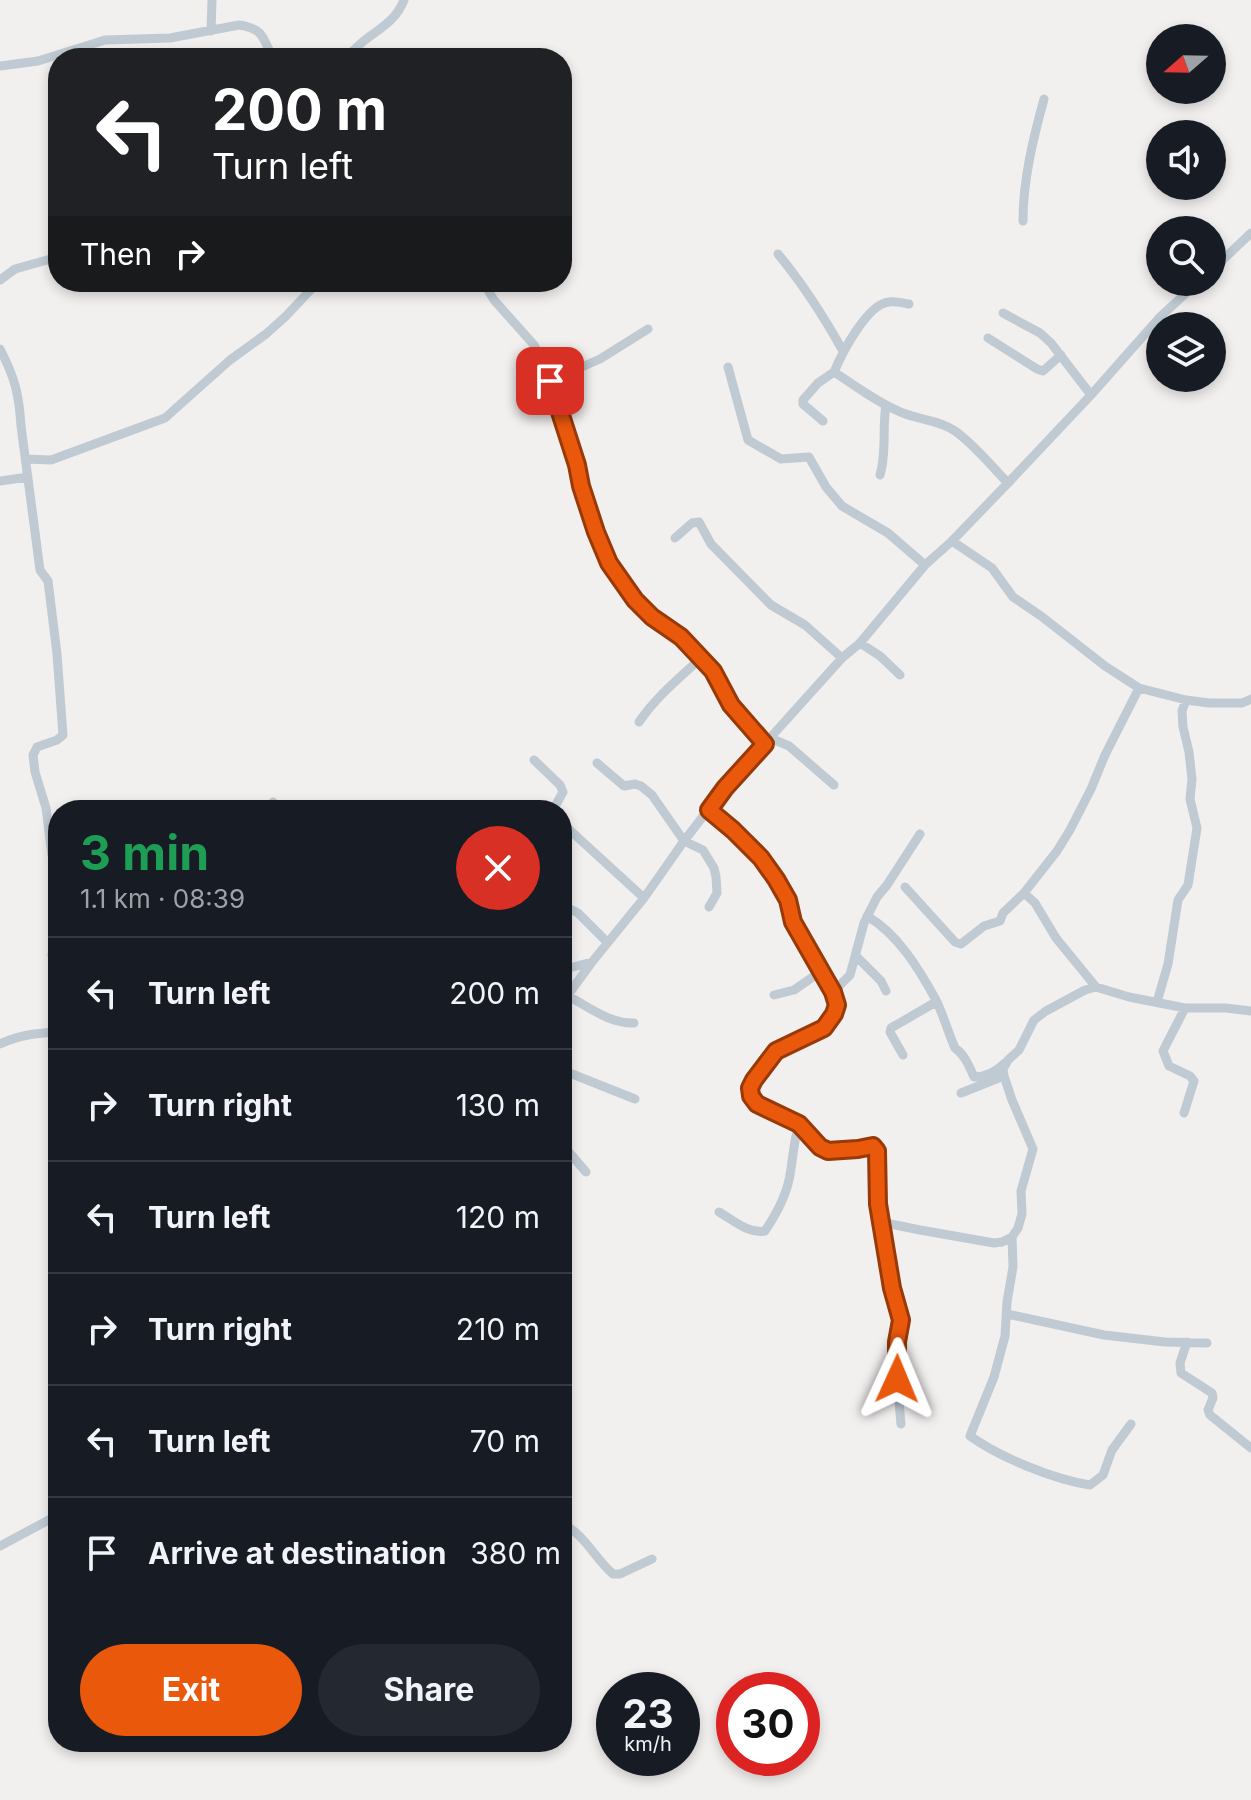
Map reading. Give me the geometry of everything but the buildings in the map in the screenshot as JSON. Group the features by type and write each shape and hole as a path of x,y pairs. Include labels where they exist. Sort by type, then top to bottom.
{"street":[{"path":"211,31 212,0"},
{"path":"356,48 395,17 404,0"},
{"path":"79,48 105,40 155,40 239,25 260,31 268,48"},
{"path":"0,66 48,58"},
{"path":"1023,221 1028,167 1044,99"},
{"path":"1226,257 1251,233"},
{"path":"778,254 792,270 843,351"},
{"path":"0,280 15,269 48,260"},
{"path":"26,459 51,460 165,418 230,360 266,334 305,292"},
{"path":"489,292 534,345 546,367 581,486 609,563 635,600 652,617 681,637 713,671 731,705 767,741 789,746 834,785"},
{"path":"572,990 725,788 842,658 860,643 925,565 1008,483 1183,296"},
{"path":"823,421 803,404 803,400 818,383 834,372 858,327 879,306 889,301 909,304"},
{"path":"1003,313 1040,333 1091,395"},
{"path":"550,381 600,359 648,329"},
{"path":"988,338 1043,371 1061,355"},
{"path":"0,349 16,381 40,570 48,581 57,654 63,735 37,747 33,755 48,824"},
{"path":"728,367 748,440 781,459 809,457 826,487 842,506 888,533 925,565"},
{"path":"834,372 904,414 946,425 957,432 1008,483"},
{"path":"880,475 886,405"},
{"path":"0,481 28,477"},
{"path":"675,538 692,523 699,522 711,544 771,605 805,625 842,658"},
{"path":"952,541 992,568 1013,597 1139,688 1209,703 1242,703 1251,699"},
{"path":"860,643 900,675"},
{"path":"639,722 671,685 701,658"},
{"path":"905,887 955,942 961,944 984,926 1000,921 1003,913 1024,893 1057,851 1082,808 1139,688"},
{"path":"1157,1002 1168,964 1178,900 1188,885 1197,828 1190,799 1192,779 1183,727 1182,711 1186,700"},
{"path":"534,760 560,785 563,792 559,800"},
{"path":"597,763 624,786 635,784 652,795 684,841 703,850 714,868 717,893 709,907"},
{"path":"709,810 761,858 776,879 788,900 793,922 833,992 837,1005 824,1028 776,1051 750,1088 751,1096 757,1104 799,1124 820,1147 828,1151 873,1146 877,1151 878,1204 892,1288 901,1320 897,1342 901,1424"},
{"path":"572,832 644,898"},
{"path":"833,992 850,975 867,916 877,897 920,834"},
{"path":"1024,893 1035,903 1056,938 1096,987"},
{"path":"572,910 607,942"},
{"path":"867,916 882,924 917,969 936,1002 955,1048 967,1061 974,1077 997,1070 1019,1050 1034,1020 1046,1011 1096,987 1185,1008 1251,1011"},
{"path":"856,956 881,981 886,991"},
{"path":"572,967 592,962"},
{"path":"774,995 794,990 820,972"},
{"path":"903,1055 890,1032 891,1028 936,1002"},
{"path":"572,1003 606,1018 625,1024 634,1023"},
{"path":"1184,1113 1194,1081 1169,1066 1163,1051 1185,1008"},
{"path":"0,1044 24,1036 48,1033"},
{"path":"881,1222 994,1243 1012,1237 1022,1214 1021,1191 1033,1149 1004,1076 1004,1066 1008,1060"},
{"path":"572,1074 635,1099"},
{"path":"961,1093 1004,1076"},
{"path":"719,1212 757,1233 765,1231 776,1216 789,1181 799,1124"},
{"path":"572,1156 586,1172"},
{"path":"1012,1237 1013,1267 1005,1336 994,1377 970,1436 990,1450 1036,1469 1090,1485 1103,1475 1112,1450 1131,1424"},
{"path":"1007,1314 1104,1335 1207,1343"},
{"path":"1187,1342 1180,1363 1181,1373 1212,1393 1208,1410 1210,1415 1251,1448"},
{"path":"0,1546 48,1520"},
{"path":"572,1529 601,1565 613,1574 620,1574 652,1559"}],"route":[{"path":"550,381 581,486 609,563 635,600 652,617 681,637 713,671 731,705 765,744 709,810 761,858 776,879 788,900 793,922 833,992 837,1005 824,1028 776,1051 754,1080 750,1088 751,1096 757,1104 799,1124 820,1147 828,1151 873,1146 877,1151 878,1204 892,1288 901,1320 897,1342 897,1379"}]}
